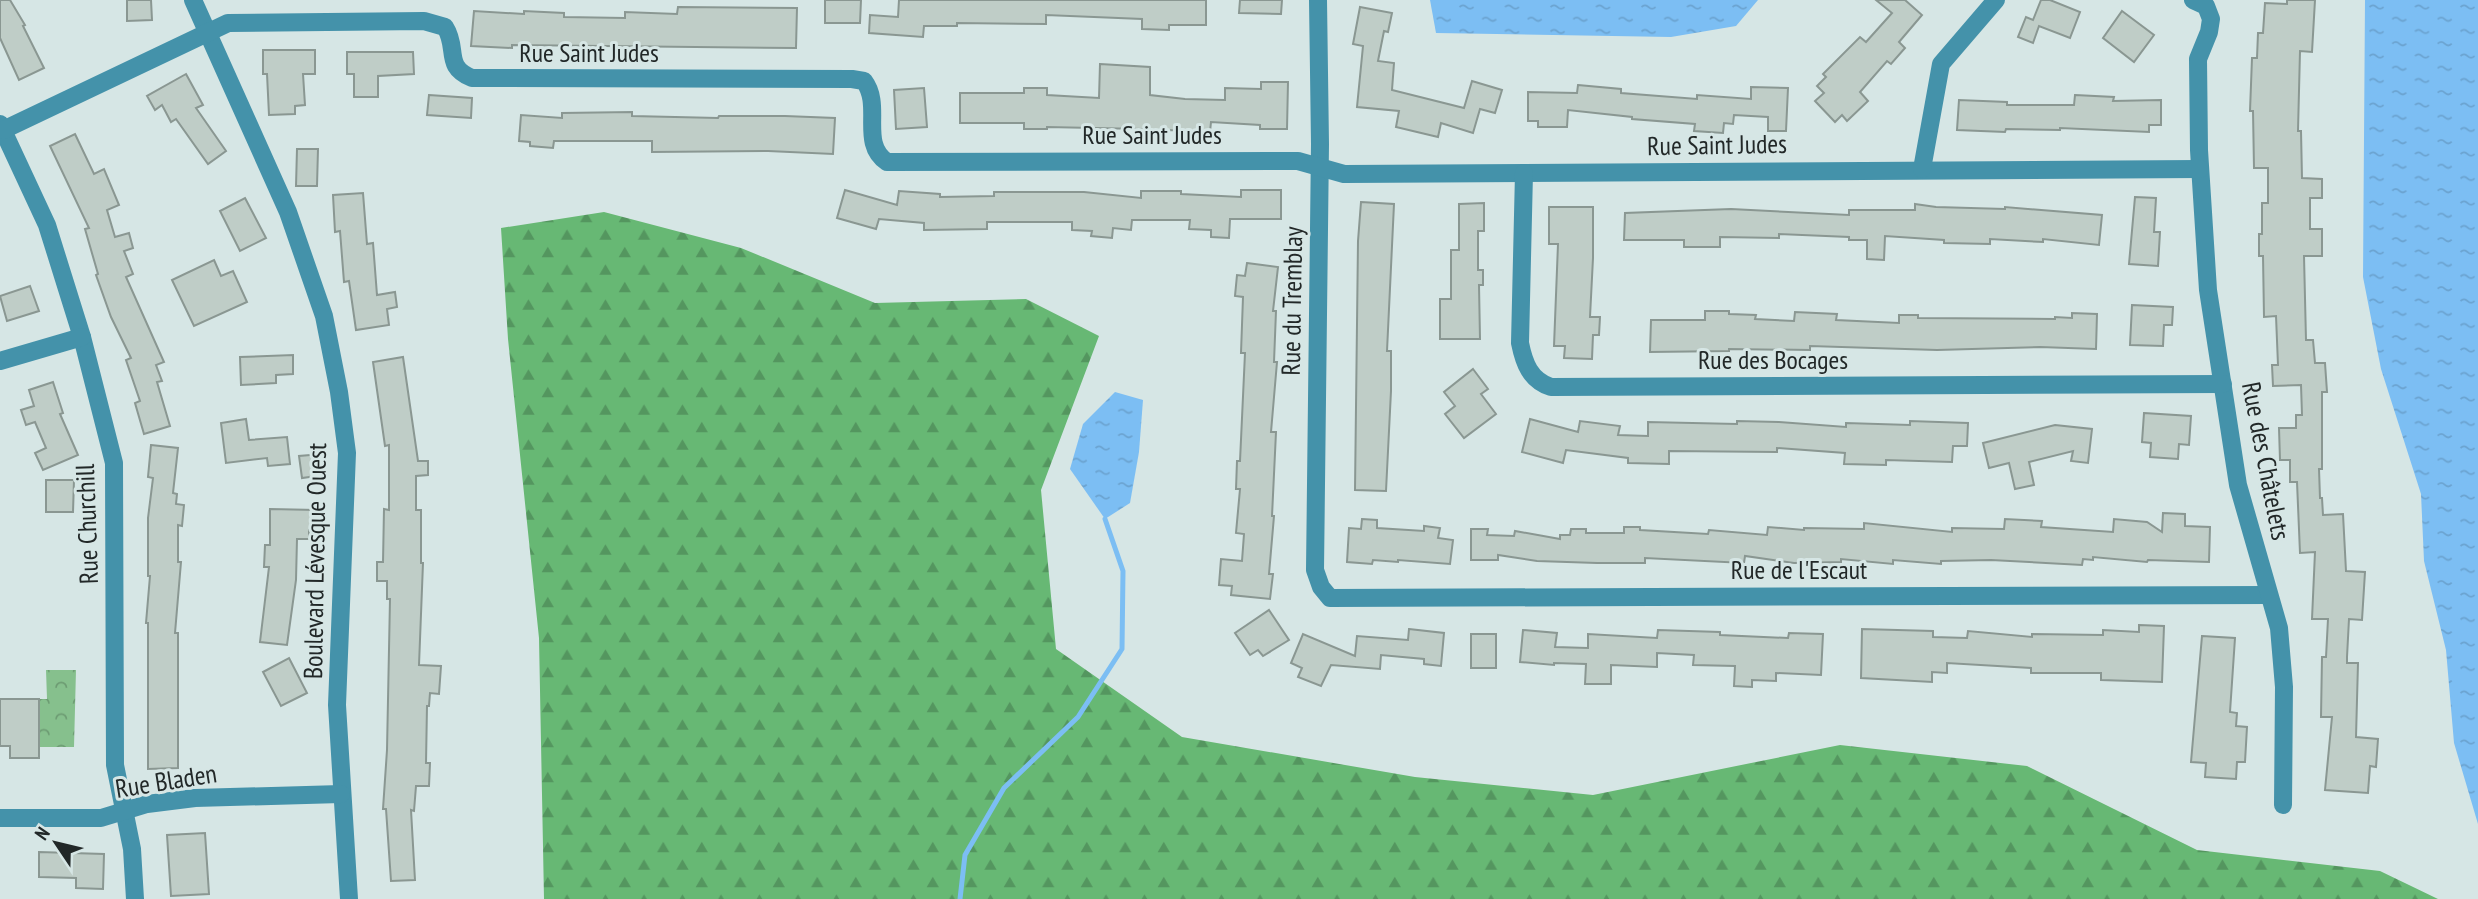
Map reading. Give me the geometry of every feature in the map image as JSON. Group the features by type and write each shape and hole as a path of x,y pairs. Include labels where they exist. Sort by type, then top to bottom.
{"street":[{"name":"Boulevard Lévesque Ouest","path":"192,0 288,212 324,316 339,393 347,453 337,705 349,899"},
{"name":"Rue du Tremblay","path":"1318,0 1315,570 1321,587 1330,598"},
{"path":"1922,169 1941,64 1996,0"},
{"name":"Rue des Châtelets","path":"2193,0 2206,6 2211,19 2209,32 2198,59 2200,169 2208,290 2238,485 2279,628 2284,687 2283,805"},
{"name":"Rue Saint Judes","path":"209,33 228,23 432,22 445,27 452,42 453,62 460,73 472,78 864,81 871,90 872,144 879,156 887,162 1297,162 1344,174 2200,169"},
{"path":"1,127 209,33"},
{"name":"Rue Churchill","path":"1,127 47,225 82,337 114,463 115,765 132,849 135,899"},
{"name":"Rue des Bocages","path":"1524,173 1520,343 1527,369 1542,384 1551,387 2223,384"},
{"path":"0,361 82,337"},
{"name":"Rue de l'Escaut","path":"1330,598 2268,595"},
{"name":"Rue Bladen","path":"0,818 101,818 147,804 195,798 341,794"}],"green space":[{"path":"604,212 741,248 875,303 1026,299 1099,336 1041,490 1056,649 1182,737 1415,777 1593,795 1840,745 2027,766 2197,850 2380,871 2438,899 544,899 539,638 508,339 501,228"},
{"path":"46,670 76,670 74,747 39,747 39,699 47,699"}],"water":[{"path":"1430,0 1758,0 1736,26 1671,37 1436,33"},
{"path":"2365,0 2478,0 2478,824 2454,743 2446,650 2424,561 2421,494 2381,369 2363,277"},
{"path":"1115,392 1143,400 1139,452 1130,503 1105,519 1070,469 1083,424"}],"building":[{"path":"0,0 10,0 25,25 23,26 44,68 19,80 0,38"},
{"path":"127,0 151,0 152,20 127,21"},
{"path":"825,0 861,0 860,23 825,23"},
{"path":"899,0 1206,0 1206,25 1169,25 1169,30 1142,29 1142,19 1046,15 1046,24 957,23 957,26 924,26 923,37 869,33 870,15 898,17"},
{"path":"1240,0 1282,0 1281,14 1239,13"},
{"path":"1876,0 1905,0 1922,15 1899,42 1905,48 1891,64 1887,61 1860,92 1868,101 1847,121 1842,115 1835,122 1815,101 1824,93 1817,86 1826,77 1823,74 1860,37 1866,42 1892,13"},
{"path":"2041,0 2050,0 2080,12 2070,38 2039,26 2033,43 2018,37 2026,17 2033,20"},
{"path":"2287,0 2315,0 2312,52 2300,51 2298,131 2301,131 2302,178 2322,179 2322,198 2310,198 2310,229 2322,229 2322,256 2304,256 2306,340 2313,340 2315,363 2325,363 2327,392 2322,392 2322,469 2319,469 2323,515 2343,514 2346,571 2365,572 2362,620 2349,619 2347,663 2358,663 2356,737 2378,739 2376,767 2370,766 2368,793 2325,790 2332,717 2321,717 2322,657 2326,657 2328,619 2312,619 2315,552 2300,553 2297,482 2290,482 2290,460 2280,460 2279,428 2296,428 2296,415 2302,415 2301,385 2273,386 2272,365 2278,365 2276,316 2264,317 2263,256 2259,256 2259,234 2262,234 2262,203 2268,203 2268,168 2254,168 2253,111 2250,111 2252,58 2257,58 2258,33 2263,33 2265,3 2287,4"},
{"path":"678,7 797,8 796,48 471,46 474,11 524,14 524,11 564,13 564,17 625,18 625,12 677,14"},
{"path":"1360,7 1392,13 1388,32 1384,31 1378,61 1394,63 1392,90 1464,108 1472,81 1502,90 1495,113 1480,109 1473,133 1441,123 1438,137 1396,127 1399,111 1357,107 1363,46 1353,44"},
{"path":"2122,11 2154,35 2134,62 2103,38"},
{"path":"263,50 315,50 315,74 303,74 305,105 295,106 295,114 269,115 267,74 263,74"},
{"path":"347,52 413,52 414,74 378,76 378,97 354,97 354,74 347,74"},
{"path":"1100,64 1150,67 1150,95 1185,99 1225,100 1225,88 1261,89 1261,82 1288,82 1287,129 1260,129 1260,125 1211,122 1210,132 1168,130 1168,133 1142,129 1024,129 1024,123 960,123 960,93 1024,93 1024,88 1047,88 1047,95 1099,98"},
{"path":"186,74 203,105 196,108 226,151 208,164 176,119 171,122 162,105 155,110 147,96"},
{"path":"1578,85 1621,89 1621,93 1697,99 1697,95 1751,99 1751,87 1788,88 1786,131 1768,131 1768,117 1734,115 1733,124 1724,123 1723,133 1694,131 1695,124 1568,110 1567,127 1538,127 1538,121 1528,121 1528,92 1577,93"},
{"path":"924,88 927,127 896,129 894,90"},
{"path":"429,95 472,98 471,118 427,115"},
{"path":"2075,95 2114,97 2113,101 2161,100 2161,125 2149,125 2149,132 2060,128 2006,129 2005,132 1957,130 1959,100 2007,102 2007,105 2074,105"},
{"path":"632,112 632,116 835,118 833,154 768,151 652,152 652,141 554,141 553,148 530,146 530,142 519,141 521,115 562,118 562,113"},
{"path":"75,134 94,174 104,169 119,205 107,210 115,237 129,233 133,248 124,251 133,274 126,277 164,362 156,365 162,381 157,382 170,426 144,434 135,403 140,401 126,360 131,358 111,317 96,275 98,274 85,229 89,228 50,146"},
{"path":"297,149 318,149 317,186 296,186"},
{"path":"845,190 897,205 899,191 940,194 940,197 994,196 994,192 1084,192 1141,198 1141,191 1181,191 1181,194 1241,197 1241,190 1281,190 1281,219 1230,219 1229,238 1211,237 1211,230 1189,229 1190,220 1132,220 1131,230 1113,228 1112,238 1091,236 1092,231 1072,230 1072,222 987,222 987,229 924,230 924,223 879,219 876,229 837,218"},
{"path":"363,193 367,244 373,243 377,295 395,292 397,307 387,309 389,325 356,330 349,281 344,282 340,231 335,232 333,195"},
{"path":"2135,197 2156,198 2154,232 2160,232 2158,266 2129,264"},
{"path":"245,198 266,238 240,251 220,211"},
{"path":"1361,202 1394,204 1387,351 1391,351 1391,391 1386,491 1355,490 1358,241"},
{"path":"1484,203 1484,231 1478,231 1478,270 1483,270 1483,285 1479,285 1480,339 1440,339 1440,299 1451,299 1451,250 1459,250 1459,204"},
{"path":"1915,204 1936,207 2005,207 2102,215 2099,245 2043,239 2043,242 1990,239 1990,244 1944,243 1944,240 1885,236 1884,260 1867,259 1867,240 1849,240 1849,237 1779,234 1779,238 1720,237 1720,247 1684,247 1684,240 1624,240 1625,213 1731,209 1849,215 1849,210 1915,210"},
{"path":"1549,207 1593,207 1590,317 1600,317 1599,335 1593,335 1592,359 1564,358 1565,346 1554,346 1558,244 1549,244"},
{"path":"214,260 221,276 233,271 247,302 194,326 172,280"},
{"path":"1247,263 1278,267 1273,311 1276,311 1274,362 1277,362 1271,432 1276,432 1274,516 1269,574 1273,574 1270,599 1231,595 1232,586 1219,585 1221,559 1242,561 1244,534 1236,533 1240,489 1236,489 1237,461 1240,461 1245,353 1241,353 1243,297 1235,296 1237,275 1245,276"},
{"path":"30,286 39,311 7,321 0,296"},
{"path":"2132,305 2173,307 2172,325 2164,325 2163,346 2130,345"},
{"path":"1705,311 1729,311 1729,314 1756,315 1755,319 1794,321 1795,312 1837,314 1836,320 1899,323 1899,315 1918,315 1918,318 2055,319 2072,318 2072,313 2097,314 2096,349 2040,347 1937,350 1810,346 1810,350 1650,352 1651,320 1705,320"},
{"path":"293,355 293,374 276,375 276,383 241,385 240,357"},
{"path":"403,357 418,461 428,461 428,475 416,476 416,510 421,510 423,563 419,665 441,666 439,694 430,693 427,706 426,763 430,763 429,786 416,786 414,811 411,810 415,880 391,881 386,809 383,809 390,599 387,599 387,581 377,581 377,562 383,562 384,509 389,510 389,445 385,446 373,362"},
{"path":"1473,369 1488,389 1481,394 1496,414 1464,438 1445,414 1455,406 1444,392"},
{"path":"53,382 63,413 60,414 78,455 43,470 35,453 46,448 35,422 26,425 21,410 34,406 29,390"},
{"path":"2144,413 2191,416 2189,445 2179,444 2178,459 2150,457 2151,443 2142,442"},
{"path":"246,419 249,440 287,437 290,464 268,466 267,458 226,463 221,423"},
{"path":"1530,419 1578,432 1580,421 1620,426 1618,435 1648,436 1648,422 1779,422 1846,427 1846,423 1968,423 1967,446 1953,446 1952,462 1886,460 1886,465 1844,464 1845,453 1777,448 1777,452 1669,451 1669,464 1628,463 1628,458 1566,450 1563,463 1522,452"},
{"path":"2055,425 2092,429 2088,463 2071,461 2073,451 2029,462 2034,485 2015,489 2009,463 1989,468 1983,443"},
{"path":"151,445 178,448 173,493 177,494 176,504 184,505 182,526 178,525 178,562 181,562 175,633 178,633 178,768 148,769 146,623 150,576 148,518 153,478 148,477"},
{"path":"322,454 324,475 302,478 299,456"},
{"path":"46,480 74,480 73,512 46,512"},
{"path":"270,509 316,510 315,530 309,530 309,539 297,539 296,580 287,645 260,642 269,567 264,567 265,545 270,545"},
{"path":"2163,513 2185,514 2185,526 2210,527 2209,562 2147,562 2093,557 2093,560 2083,559 2082,565 1991,560 1941,561 1941,564 1893,560 1893,564 1841,559 1841,562 1794,563 1745,556 1744,563 1645,558 1645,563 1597,563 1537,561 1498,555 1498,560 1471,560 1471,529 1488,529 1487,535 1514,536 1515,531 1560,539 1560,535 1570,535 1571,529 1586,529 1586,533 1624,533 1624,527 1708,534 1709,530 1767,535 1768,527 1804,530 1864,529 1864,523 1952,532 1952,528 2004,529 2005,519 2042,521 2041,527 2113,532 2114,519 2147,522 2162,532"},
{"path":"1362,519 1377,520 1377,528 1424,531 1424,526 1440,528 1438,538 1453,540 1450,564 1398,560 1373,560 1372,564 1347,562 1349,528 1361,529"},
{"path":"1269,610 1289,640 1263,656 1258,650 1250,655 1235,633"},
{"path":"2139,625 2164,626 2162,682 2101,680 2101,673 2031,673 2031,668 1947,663 1947,673 1932,672 1932,682 1861,678 1862,629 1933,631 1933,637 1967,638 1968,631 2032,637 2032,634 2103,635 2103,630 2139,632"},
{"path":"1409,629 1444,633 1441,666 1424,664 1424,659 1381,655 1380,669 1331,665 1321,686 1298,677 1302,668 1291,663 1303,634 1355,656 1357,636 1408,640"},
{"path":"1523,630 1557,633 1555,647 1588,648 1588,634 1657,638 1658,630 1788,638 1789,633 1823,634 1821,675 1776,673 1776,681 1752,680 1752,687 1734,686 1735,666 1693,665 1694,655 1657,653 1657,667 1611,665 1611,684 1585,684 1586,664 1520,662"},
{"path":"1471,634 1496,634 1496,668 1471,668"},
{"path":"2202,636 2235,638 2230,712 2237,713 2236,726 2247,727 2245,762 2237,762 2236,779 2205,777 2206,763 2191,762"},
{"path":"289,658 307,693 281,706 263,672"},
{"path":"0,699 39,699 39,758 10,758 10,746 0,746"},
{"path":"205,833 209,894 171,896 167,835"},
{"path":"39,852 104,854 103,889 76,888 76,878 39,877"}],"waterway":[{"path":"960,899 965,855 1004,788 1078,717 1122,649 1123,571 1105,519"}]}
